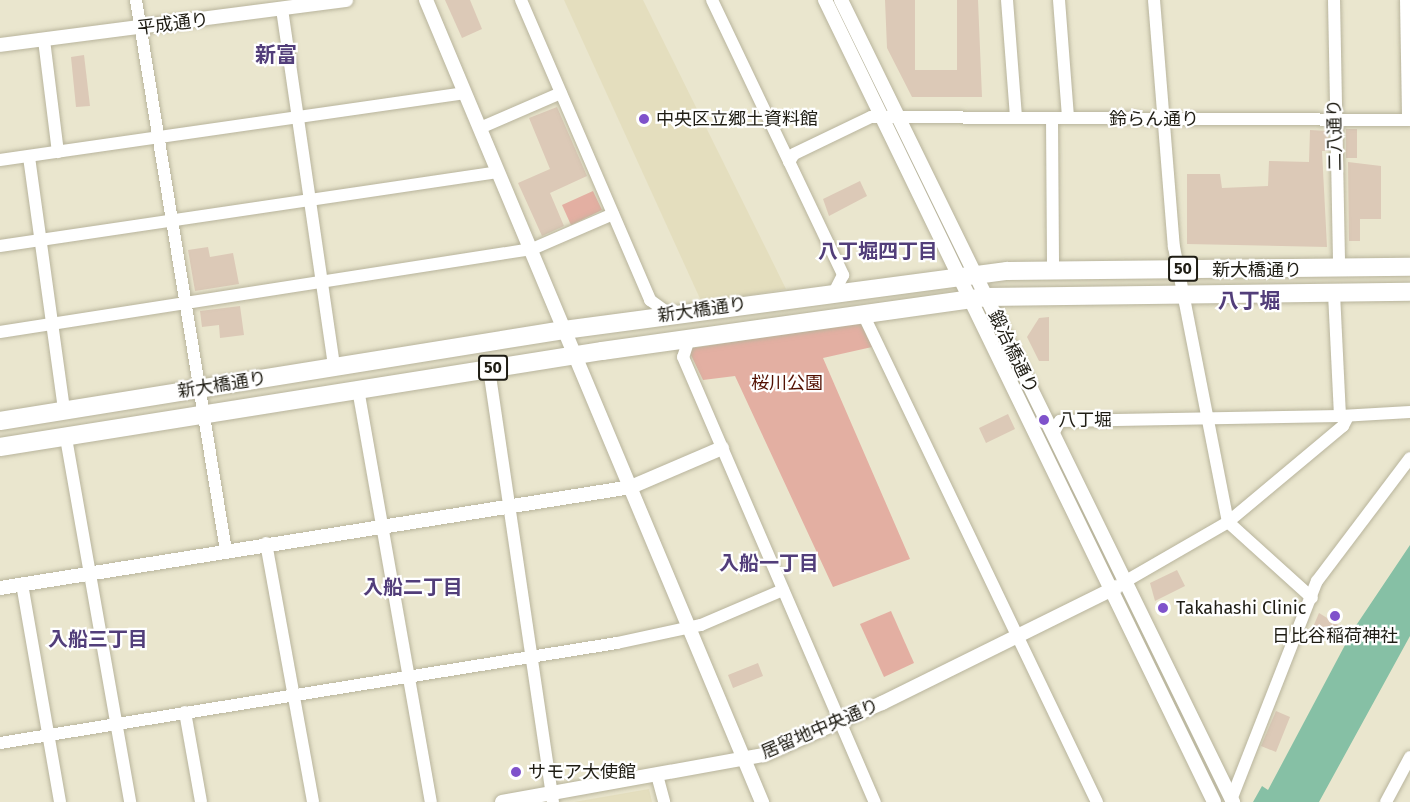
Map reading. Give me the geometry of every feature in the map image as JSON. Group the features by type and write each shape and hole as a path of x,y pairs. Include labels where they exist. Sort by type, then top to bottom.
{"main road":[{"name":"新大橋通り","path":"0,421 564,330 966,276 1053,270 1179,268 1339,270 1410,267"},
{"name":"新大橋通り","path":"0,447 575,355 977,299 1410,292"}],"street":[{"path":"136,0 169,223 226,551"},
{"name":"平成通り","path":"0,45 346,0"},
{"path":"426,0 631,487 742,760 762,802"},
{"path":"521,0 650,300 669,315"},
{"path":"712,0 843,275 834,292"},
{"name":"鍛冶橋通り","path":"825,0 880,117 966,276"},
{"name":"鍛冶橋通り","path":"841,0 898,117 966,276 1111,590 1214,802"},
{"path":"1007,0 1016,118"},
{"path":"1059,0 1068,118"},
{"path":"1154,0 1179,268 1228,522 1312,598"},
{"name":"二八通り","path":"1334,0 1334,119 1339,270"},
{"path":"1406,0 1409,120"},
{"path":"282,9 334,366"},
{"path":"44,40 58,152"},
{"path":"0,160 157,140 465,93"},
{"path":"480,128 561,93"},
{"name":"鈴らん通り","path":"789,162 794,154 872,117 1409,120"},
{"path":"1052,118 1053,270"},
{"path":"29,156 64,410"},
{"path":"0,246 169,223 498,172"},
{"path":"0,332 532,249 613,214"},
{"path":"1126,581 1228,522 1343,426 1335,293"},
{"name":"鍛冶橋通り","path":"977,299 1053,434 1231,801"},
{"path":"864,316 1097,802"},
{"path":"689,339 683,357 875,802"},
{"path":"489,369 552,798"},
{"path":"358,389 385,525 431,802"},
{"path":"1053,434 1060,421 1344,416 1410,412"},
{"path":"66,438 130,802"},
{"path":"0,588 266,543 631,487 722,448"},
{"path":"1231,801 1317,581 1410,459"},
{"path":"266,543 314,802"},
{"name":"居留地中央通り","path":"502,802 552,798 657,775 742,760 840,723 1019,637 1126,581"},
{"path":"22,584 60,802"},
{"path":"0,743 410,677 687,627 783,590"},
{"path":"185,712 201,802"},
{"path":"1386,802 1405,780 1410,758"},
{"path":"657,775 664,802"}],"shaded area":[{"path":"564,0 643,0 786,289 702,303"},
{"path":"1410,545 1410,636 1319,802 1253,802 1262,786 1268,790 1353,630"},
{"path":"649,789 652,802 574,802"}],"green space":[{"path":"593,191 602,210 571,225 562,205"},
{"name":"桜川公園","path":"860,322 872,347 823,358 910,559 833,587 735,376 703,380 690,353 693,348"},
{"path":"891,611 914,663 884,677 860,624"}],"building":[{"path":"445,0 470,0 482,29 462,38"},
{"path":"885,0 915,0 915,70 957,70 957,0 978,0 982,97 912,97 887,48"},
{"path":"84,55 90,106 76,107 71,57"},
{"path":"557,107 587,176 550,193 564,226 542,236 518,183 550,169 529,118"},
{"path":"1346,129 1357,129 1357,158 1346,158"},
{"path":"1310,130 1328,131 1329,151 1322,151 1327,247 1187,244 1187,174 1220,174 1222,188 1268,186 1269,161 1309,162"},
{"path":"1348,162 1381,166 1381,219 1360,219 1360,241 1349,241"},
{"path":"860,181 867,196 829,216 823,199"},
{"path":"208,247 210,257 233,253 239,284 195,291 188,250"},
{"path":"240,306 244,335 220,338 219,325 202,327 200,311"},
{"path":"1049,317 1049,361 1039,361 1027,337 1039,318"},
{"path":"1008,414 1015,429 986,443 979,428"},
{"path":"1177,570 1185,586 1155,601 1150,583"},
{"path":"1319,613 1340,626 1333,645 1310,634"},
{"path":"758,663 763,676 733,688 728,675"},
{"path":"1276,711 1290,717 1276,752 1261,746"}],"place":[{"name":"中央区立郷土資料館","path":"644,119"},
{"name":"八丁堀","path":"1044,420"},
{"name":"Takahashi Clinic","path":"1163,608"},
{"name":"日比谷稲荷神社","path":"1335,616"},
{"name":"サモア大使館","path":"516,772"}],"district":[{"name":"新富","path":"276,55"},
{"name":"八丁堀四丁目","path":"878,251"},
{"name":"八丁堀","path":"1249,301"},
{"name":"入船一丁目","path":"769,563"},
{"name":"入船二丁目","path":"413,587"},
{"name":"入船三丁目","path":"98,639"}]}
